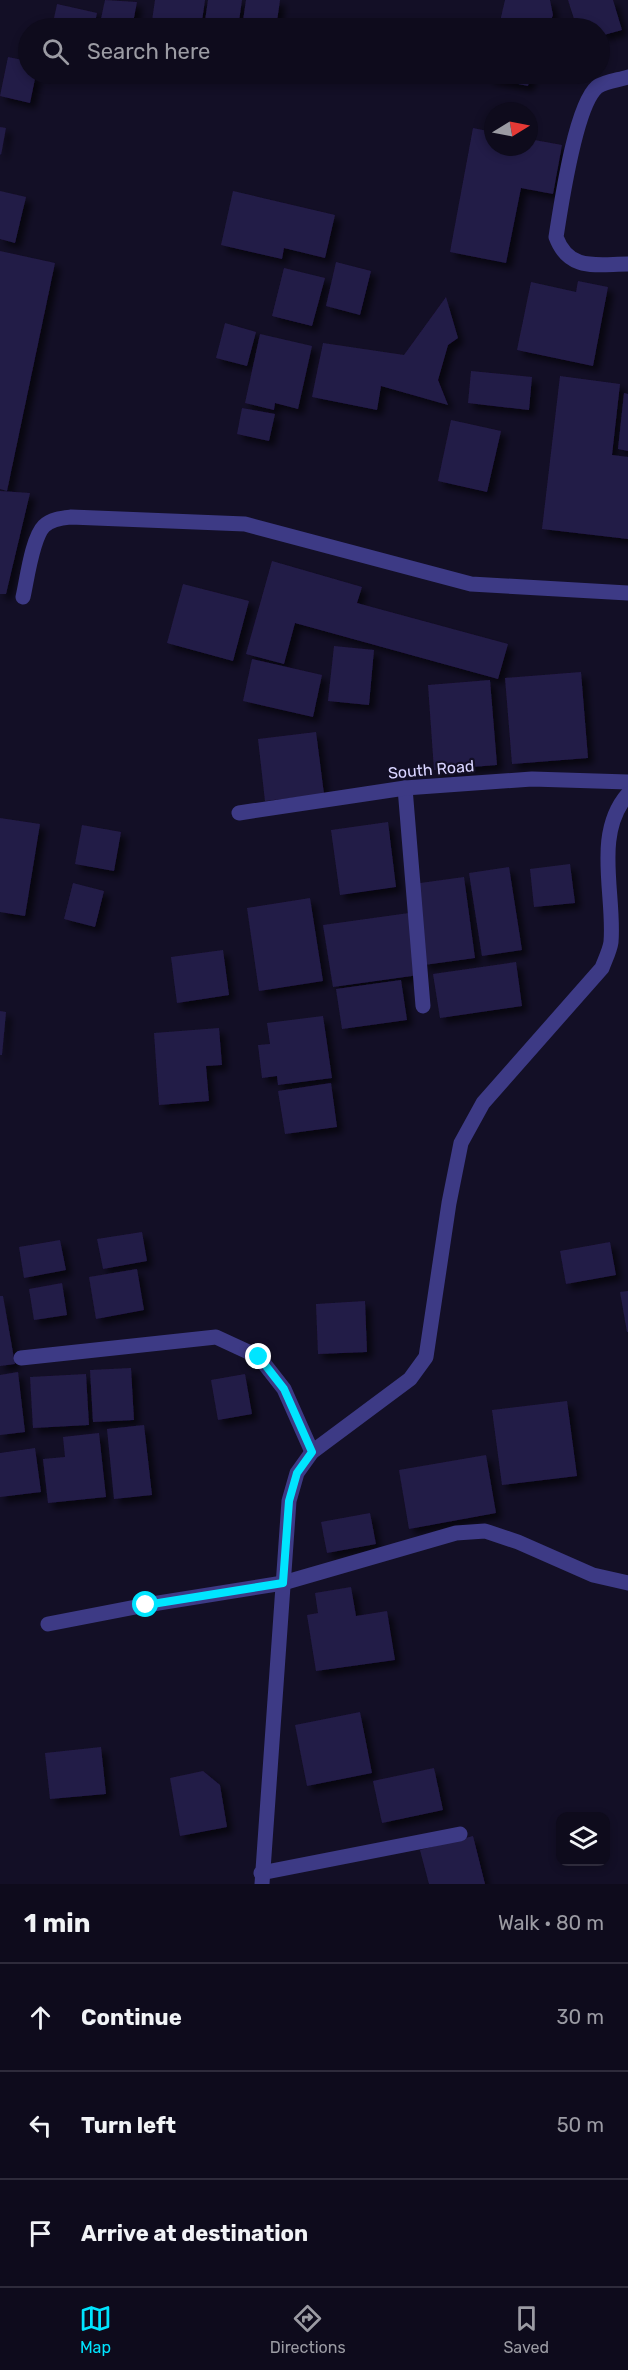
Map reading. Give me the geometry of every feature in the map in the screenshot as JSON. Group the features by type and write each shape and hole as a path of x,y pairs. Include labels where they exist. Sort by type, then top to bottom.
{"street":[{"path":"610,82 628,77"},
{"path":"603,84 590,95 570,155 556,237 567,258 587,265 628,264"},
{"path":"24,597 36,543 43,526 56,519 71,517 245,524 471,584 628,593"},
{"name":"South Road","path":"239,813 405,788 532,779 628,782"},
{"path":"405,788 423,1006"},
{"path":"460,1834 261,1879 289,1501 297,1473 312,1452 410,1379 426,1357 448,1203 461,1143 483,1102 602,968 611,944 610,828 620,803 628,794"},
{"path":"21,1358 216,1337 259,1357 284,1389 312,1452"},
{"path":"48,1624 146,1605 283,1583 456,1533 485,1531 518,1542 592,1575 628,1582"}],"building":[{"path":"105,0 137,2 134,18 101,18"},
{"path":"155,0 205,0 202,18 152,18"},
{"path":"208,0 242,0 239,18 205,18"},
{"path":"246,0 280,0 277,18 243,18"},
{"path":"505,0 550,0 552,18 501,18"},
{"path":"568,0 613,0 622,30 610,33 610,18 574,18"},
{"path":"57,4 97,13 96,18 54,18"},
{"path":"8,57 18,59 18,84 34,84 30,103 0,96"},
{"path":"0,127 6,128 1,155 0,154"},
{"path":"473,128 484,130 484,156 538,156 538,141 562,145 553,194 521,188 506,263 450,252"},
{"path":"0,191 26,197 15,243 0,239"},
{"path":"233,191 335,215 325,258 284,248 282,259 221,245"},
{"path":"0,251 55,263 7,491 0,489"},
{"path":"336,262 371,271 360,315 326,306"},
{"path":"284,268 325,278 312,326 272,316"},
{"path":"578,281 608,287 593,366 517,350 531,282 576,292"},
{"path":"446,297 458,338 448,345 438,380 448,405 381,386 377,410 312,397 323,343 404,355"},
{"path":"225,323 256,332 247,366 216,358"},
{"path":"260,334 312,346 298,409 275,403 274,410 245,403"},
{"path":"471,371 532,377 529,410 468,403"},
{"path":"560,376 620,384 612,455 628,457 628,539 542,529"},
{"path":"624,393 628,394 628,451 618,449"},
{"path":"242,408 275,414 269,441 237,434"},
{"path":"451,420 501,431 487,492 438,481"},
{"path":"0,491 30,493 6,594 0,594"},
{"path":"272,561 362,587 357,603 508,644 498,679 295,623 284,664 246,654"},
{"path":"183,584 249,601 233,661 167,643"},
{"path":"334,646 374,650 369,705 328,701"},
{"path":"252,659 322,675 313,717 243,701"},
{"path":"581,672 588,758 512,764 505,678"},
{"path":"490,680 497,765 434,770 428,685"},
{"path":"316,732 324,794 265,801 258,739"},
{"path":"0,818 40,824 25,916 0,912"},
{"path":"388,822 396,887 340,895 331,830"},
{"path":"82,825 121,832 114,871 75,864"},
{"path":"570,864 575,903 534,907 530,869"},
{"path":"509,867 522,950 482,956 469,873"},
{"path":"464,877 475,958 424,965 413,884"},
{"path":"73,883 104,891 95,927 64,919"},
{"path":"310,898 323,981 259,991 247,908"},
{"path":"409,913 419,975 333,987 323,925"},
{"path":"223,950 229,995 177,1003 171,957"},
{"path":"516,962 522,1006 440,1018 433,974"},
{"path":"401,980 407,1020 342,1029 336,989"},
{"path":"0,1011 6,1012 2,1055 0,1055"},
{"path":"323,1016 332,1078 278,1085 277,1076 262,1078 258,1045 270,1044 267,1023"},
{"path":"219,1028 222,1065 206,1066 209,1101 159,1105 154,1033"},
{"path":"331,1083 337,1127 285,1134 278,1091"},
{"path":"142,1232 147,1261 103,1269 97,1239"},
{"path":"60,1240 66,1270 24,1278 19,1247"},
{"path":"610,1242 616,1275 566,1284 560,1251"},
{"path":"137,1269 144,1310 96,1319 89,1277"},
{"path":"62,1283 67,1315 34,1320 29,1289"},
{"path":"628,1291 628,1332 627,1332 620,1292"},
{"path":"0,1296 3,1296 15,1364 0,1366"},
{"path":"365,1301 367,1352 318,1354 316,1304"},
{"path":"131,1368 134,1420 93,1422 90,1370"},
{"path":"18,1372 25,1432 0,1435 0,1375"},
{"path":"86,1374 89,1425 33,1428 30,1377"},
{"path":"245,1374 252,1414 218,1420 211,1380"},
{"path":"567,1401 577,1476 502,1485 492,1410"},
{"path":"144,1425 152,1495 114,1499 107,1429"},
{"path":"99,1433 106,1497 48,1503 43,1459 65,1457 63,1437"},
{"path":"35,1448 41,1492 0,1497 0,1453"},
{"path":"486,1455 496,1513 409,1529 399,1470"},
{"path":"370,1513 376,1544 327,1553 321,1522"},
{"path":"351,1587 356,1616 387,1611 395,1660 316,1671 307,1615 318,1613 315,1593"},
{"path":"360,1712 372,1773 307,1786 295,1725"},
{"path":"101,1747 106,1794 50,1799 45,1753"},
{"path":"434,1768 443,1810 382,1823 373,1781"},
{"path":"203,1771 220,1785 227,1827 180,1836 170,1778"},
{"path":"473,1836 485,1884 429,1884 420,1850"}],"route":[{"path":"146,1605 283,1583 289,1501 297,1473 312,1452 284,1389 259,1357"}]}
